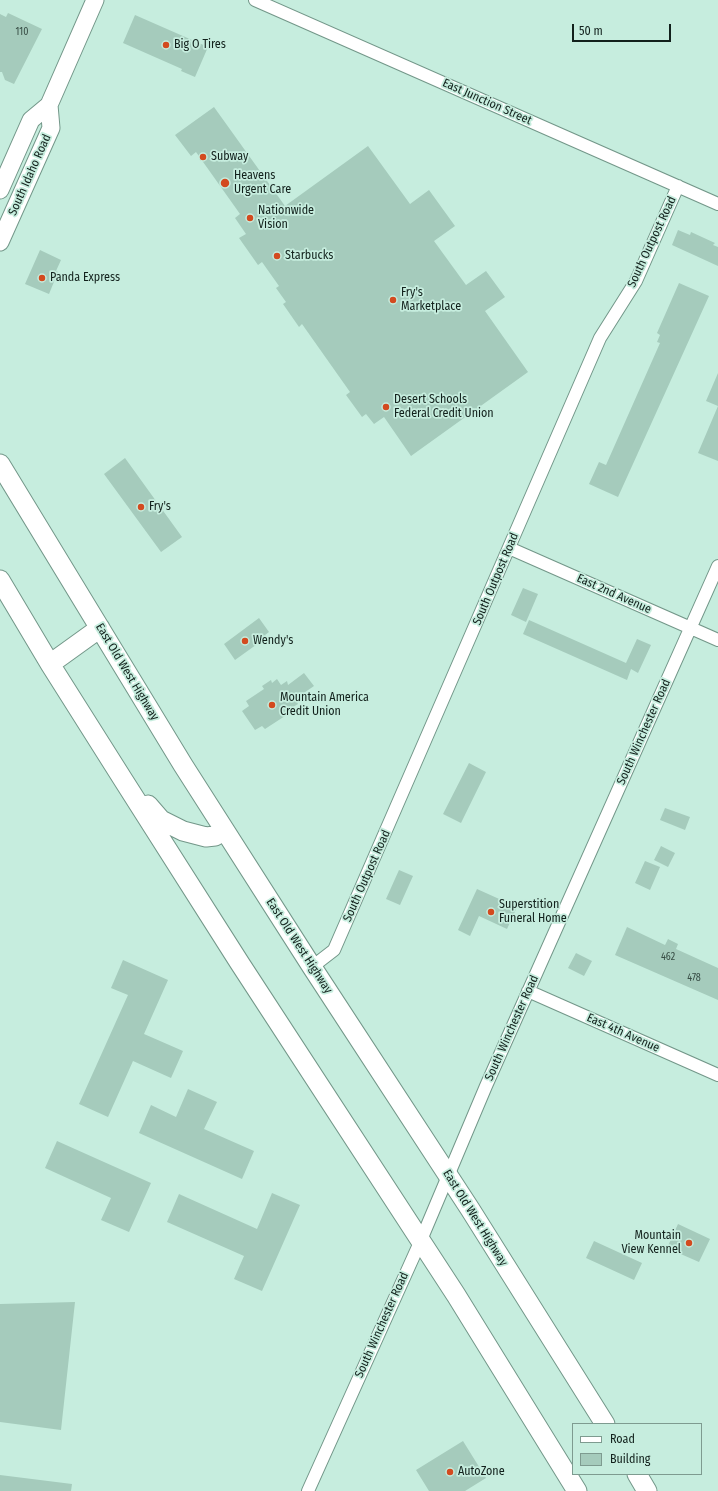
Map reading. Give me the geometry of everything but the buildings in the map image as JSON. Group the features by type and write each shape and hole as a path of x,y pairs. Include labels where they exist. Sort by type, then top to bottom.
{"main road":[{"name":"South Idaho Road","path":"0,190 31,120 49,105 96,0"},
{"name":"South Idaho Road","path":"0,242 51,128 49,105"},
{"name":"East Old West Highway","path":"0,464 183,766 448,1175 604,1423"},
{"path":"0,580 50,664 122,778 248,975 421,1240 577,1491"},
{"path":"50,664 100,628"},
{"path":"122,778 161,820 172,826 183,831 206,837 215,836 224,830"},
{"path":"638,1475 647,1491"}],"street":[{"name":"East Junction Street","path":"255,0 718,204"},
{"name":"South Outpost Road","path":"312,967 334,950 600,338 636,281 678,186"},
{"name":"East 2nd Avenue","path":"509,548 718,640"},
{"name":"South Winchester Road","path":"308,1491 421,1240 486,1086 718,566"},
{"name":"East 4th Avenue","path":"528,991 718,1075"}],"place":[{"name":"Big O Tires","path":"166,45"},
{"name":"Subway","path":"203,157"},
{"name":"Heavens Urgent Care","path":"225,183"},
{"name":"Nationwide Vision","path":"250,218"},
{"name":"Starbucks","path":"277,256"},
{"name":"Panda Express","path":"42,278"},
{"name":"Fry's Marketplace","path":"393,300"},
{"name":"Desert Schools Federal Credit Union","path":"386,407"},
{"name":"Fry's","path":"141,507"},
{"name":"Wendy's","path":"245,641"},
{"name":"Mountain America Credit Union","path":"272,705"},
{"name":"Superstition Funeral Home","path":"491,912"},
{"name":"Mountain View Kennel","path":"689,1243"},
{"name":"AutoZone","path":"450,1472"}]}
